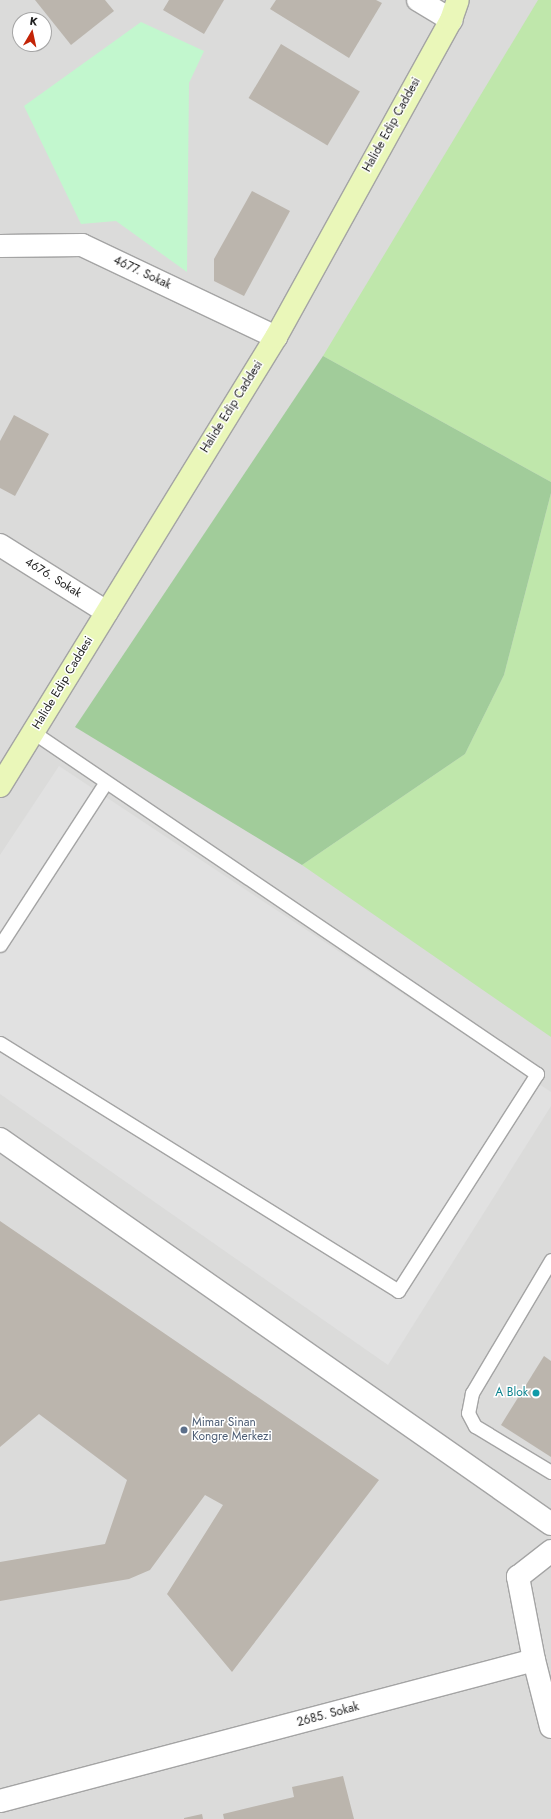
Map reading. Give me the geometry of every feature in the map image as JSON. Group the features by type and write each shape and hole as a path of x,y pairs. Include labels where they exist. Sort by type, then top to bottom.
{"street":[{"path":"418,0 454,10"},
{"name":"Halide Edip Caddesi","path":"0,786 276,336 454,10 467,0"},
{"name":"4677. Sokak","path":"0,246 82,245 276,336"},
{"name":"4676. Sokak","path":"0,545 107,612"},
{"path":"0,1139 551,1524"},
{"path":"551,1551 518,1577 534,1660 551,1727"},
{"name":"2685. Sokak","path":"0,1801 534,1660"}],"lane":[{"path":"0,1043 398,1291 537,1074 33,732"},
{"path":"0,945 106,782"},
{"path":"551,1260 472,1393 468,1414 475,1426 551,1472"}],"shaded area":[{"path":"0,0 551,0 551,1819 0,1819"},
{"path":"59,766 551,1092 551,1106 388,1365 0,1094 0,855"}],"green space":[{"path":"538,0 551,0 551,482 323,356"},
{"path":"141,22 204,51 189,83 187,272 116,221 81,224 24,106"},
{"path":"323,356 551,482 551,493 504,675 465,754 302,865 75,727"},
{"path":"551,493 551,1037 302,865 465,754 504,675"}],"building":[{"path":"35,0 105,0 114,11 71,45 52,21 52,12 45,12"},
{"path":"169,0 224,0 204,34 163,10"},
{"path":"276,0 376,0 382,3 349,58 270,9"},
{"path":"281,44 360,91 327,145 249,98"},
{"path":"252,191 290,211 244,296 214,281 214,259"},
{"path":"14,415 49,434 15,496 0,488 0,441"},
{"name":"Mimar Sinan Kongre Merkezi","path":"0,1221 379,1480 232,1672 167,1594 223,1505 205,1495 150,1570 129,1579 0,1601 0,1562 105,1544 127,1480 39,1414 0,1447"},
{"name":"A Blok","path":"544,1356 551,1361 551,1457 501,1425"},
{"path":"343,1776 354,1819 224,1819 223,1814 294,1797 292,1787"},
{"path":"202,1814 203,1819 184,1819 184,1818"}],"place":[{"name":"A Blok","path":"536,1393"},
{"name":"Mimar Sinan Kongre Merkezi","path":"184,1430"}]}
